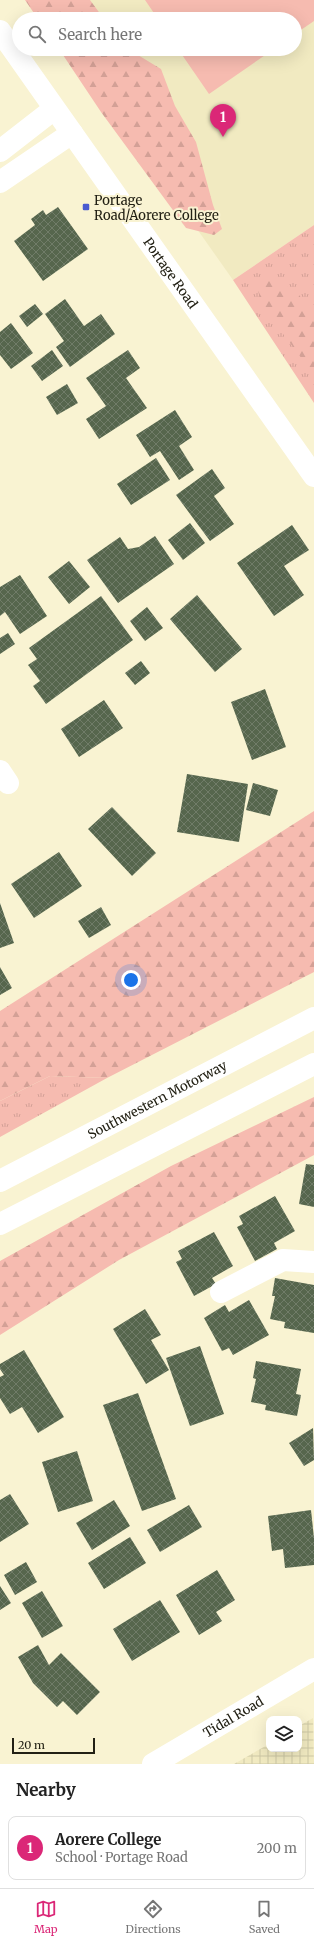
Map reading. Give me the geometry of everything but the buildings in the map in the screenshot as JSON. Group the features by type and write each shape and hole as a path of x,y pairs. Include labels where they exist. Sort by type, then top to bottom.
{"main road":[{"name":"Portage Road","path":"0,32 12,49"},
{"name":"Portage Road","path":"17,56 314,476"},
{"path":"0,151 54,109"},
{"path":"0,182 72,133"},
{"name":"Southwestern Motorway","path":"0,1181 314,1018"},
{"path":"0,1224 314,1064"},
{"path":"221,1292 283,1260 314,1262"},
{"name":"Tidal Road","path":"153,1764 314,1669"}],"shaded area":[{"path":"36,0 314,0 314,225 233,280 75,56 302,56 302,12 44,12"},
{"path":"313,1718 314,1764 234,1764 266,1746 266,1752 302,1752 302,1724"}],"green space":[{"path":"25,0 90,0 99,12 33,12"},
{"path":"145,0 314,0 314,21 302,29 302,12 153,12"},
{"path":"64,56 140,56 161,69 175,106 196,142 213,205 222,229 214,235 186,228 101,112"},
{"path":"183,56 264,56 209,94"},
{"path":"314,225 314,403 233,280"},
{"path":"274,279 298,293 314,319 314,375 263,307 258,291 263,282"},
{"path":"314,811 314,972 107,1078 50,1076 0,1101 0,1011"},
{"path":"50,1076 107,1078 0,1137 0,1101"},
{"path":"314,1097 314,1155 119,1260 0,1335 0,1261 171,1166"}],"place":[{"name":"Aorere College","path":"223,137"},
{"name":"Portage Road/Aorere College","path":"86,207"}]}
